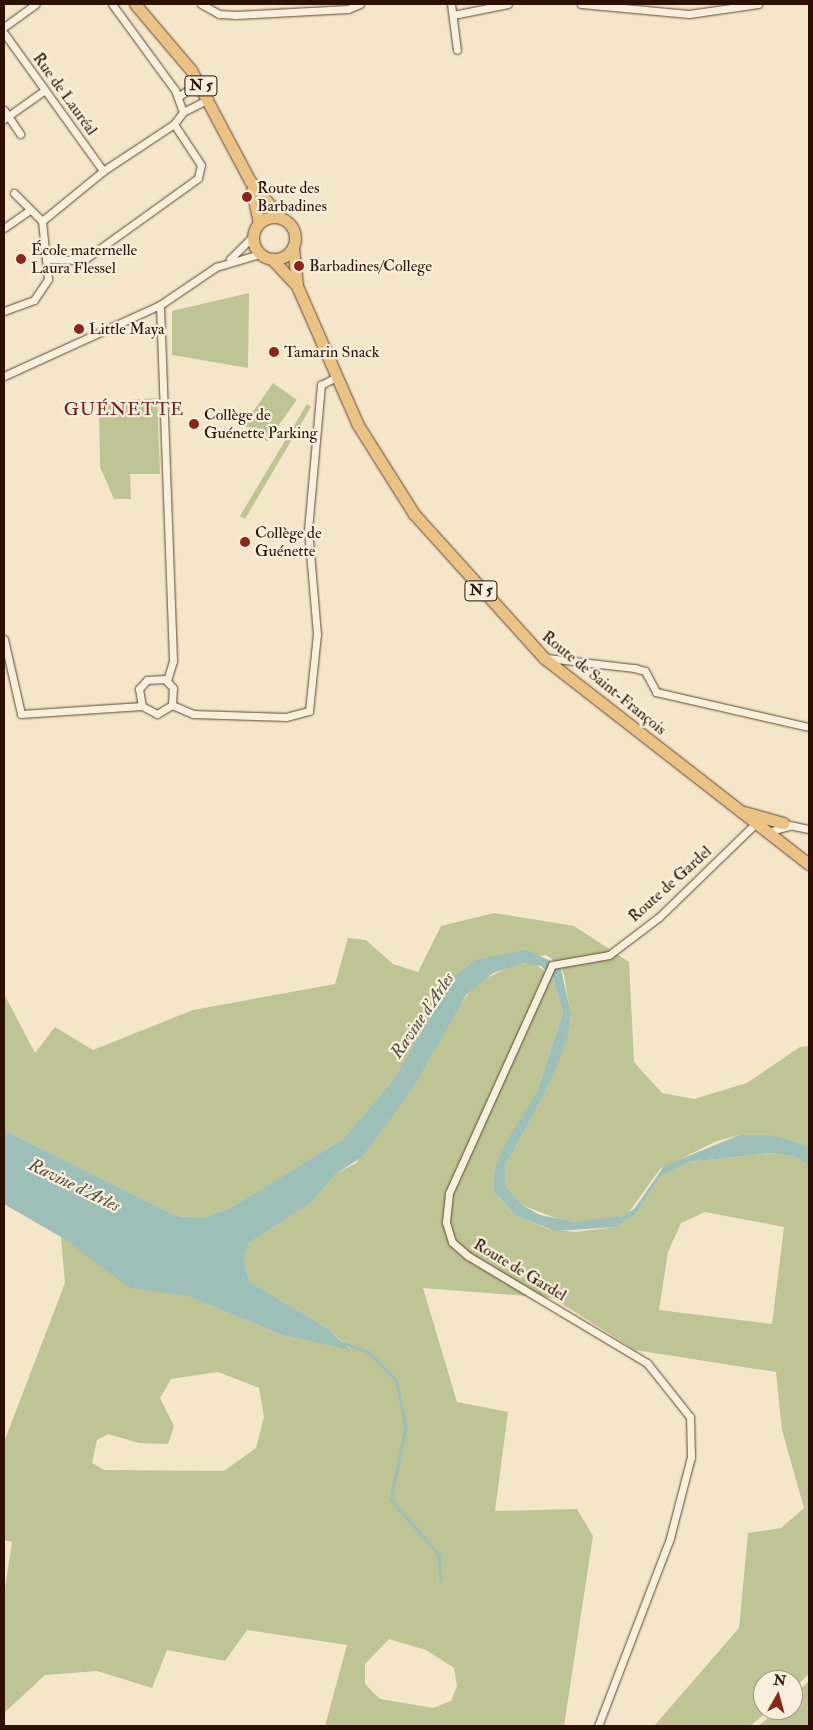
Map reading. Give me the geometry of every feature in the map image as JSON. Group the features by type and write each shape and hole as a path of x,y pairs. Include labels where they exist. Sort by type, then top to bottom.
{"main road":[{"name":"N 5","path":"135,4 209,98 250,181 281,218 292,227 293,247"},
{"name":"N 5","path":"250,181 259,223"},
{"path":"260,254 252,236 259,223 281,218"},
{"path":"272,259 285,256 293,247"},
{"name":"Route de Saint-François","path":"293,247 297,286 336,377 358,425 402,497 544,658 809,864"},
{"name":"N 5","path":"260,254 272,259"},
{"name":"Route de Saint-François","path":"272,259 297,286"},
{"path":"740,811 788,825 787,847"}],"street":[{"path":"4,27 36,4"},
{"path":"112,4 179,96 183,112"},
{"path":"201,4 219,14 236,15 348,9 360,4"},
{"path":"452,4 457,50"},
{"path":"453,15 508,4"},
{"path":"581,4 689,14 758,4"},
{"name":"Rue de Lauréal","path":"4,33 103,171"},
{"path":"179,96 199,83"},
{"path":"20,134 5,115 45,90"},
{"path":"42,221 103,171 174,124 183,112 209,98"},
{"path":"48,259 73,263 95,254 198,178 201,165 174,124"},
{"path":"4,311 34,300 42,292 48,279 48,259 42,221 28,212 14,193"},
{"path":"4,228 28,212"},
{"path":"4,376 160,304 226,262 252,236"},
{"path":"226,262 260,254"},
{"path":"160,304 173,661 167,681"},
{"path":"172,705 193,714 286,717 309,711 317,634 308,530 321,385 336,377"},
{"path":"4,639 21,714 142,706 157,714 172,705 175,694 167,681 152,678 142,684 138,695 142,706"},
{"path":"544,658 634,668 645,672 656,692 809,727"},
{"path":"762,828 788,825 809,829"},
{"name":"Route de Gardel","path":"598,1726 633,1630 670,1538 691,1457 690,1417 647,1363 468,1256 452,1242 446,1222 449,1193 468,1145 546,973 558,962 609,955 659,917 762,828"}],"green space":[{"path":"249,293 248,368 172,355 172,311"},
{"path":"273,383 297,400 268,441 244,425"},
{"path":"157,398 160,474 130,474 131,499 114,499 100,467 99,402"},
{"path":"307,404 311,407 245,519 240,516"},
{"path":"494,913 574,926 629,962 634,1062 662,1093 694,1099 747,1083 800,1047 809,1046 809,1148 771,1135 739,1135 717,1141 660,1169 627,1215 591,1223 563,1221 522,1205 506,1187 505,1166 546,1091 571,1017 564,975 560,965 546,955 454,977 394,1079 343,1139 230,1208 204,1218 177,1216 4,1130 4,994 35,1053 55,1027 93,1050 193,1010 335,984 348,938 366,940 393,964 418,972 441,926"},
{"path":"534,963 553,977 563,1013 537,1092 494,1173 498,1197 516,1216 549,1229 575,1232 616,1227 636,1214 661,1176 690,1162 771,1153 796,1157 809,1166 809,1674 803,1680 803,1670 753,1670 753,1720 757,1720 750,1726 654,1726 739,1628 748,1533 781,1528 804,1508 782,1430 776,1372 635,1350 553,1298 423,1288 457,1402 508,1412 495,1511 577,1509 593,1536 564,1726 325,1726 347,1645 247,1630 225,1661 167,1650 152,1688 97,1671 45,1675 4,1713 4,1595 12,1542 4,1540 4,1442 65,1283 61,1237 130,1287 187,1296 282,1335 351,1349 327,1328 249,1281 244,1259 249,1243 308,1205 337,1173 356,1163 413,1088 454,1012 477,983 514,964","holes":["705,1212 784,1227 772,1324 659,1310 668,1252 681,1223","218,1372 259,1388 264,1417 256,1448 224,1471 104,1470 92,1463 97,1440 108,1434 139,1443 168,1444 174,1426 160,1398 171,1379","389,1639 426,1650 454,1668 457,1686 451,1701 433,1708 380,1699 365,1684 365,1664"]},
{"path":"809,1681 809,1726 758,1726 766,1720 803,1720 803,1687"}],"water":[{"name":"Ravine d'Arles","path":"526,950 560,965 571,1014 567,1040 546,1091 505,1166 506,1187 522,1205 540,1215 574,1222 623,1216 635,1208 664,1166 739,1135 771,1135 801,1144 809,1148 809,1166 796,1157 771,1153 690,1162 661,1176 636,1214 616,1227 556,1231 516,1216 494,1192 494,1173 503,1147 537,1092 563,1013 553,977 541,966 523,963 493,973 466,995 413,1088 362,1157 337,1173 308,1205 249,1243 244,1259 249,1281 327,1328 351,1350 282,1335 187,1296 130,1288 61,1237 4,1204 4,1130 177,1216 204,1218 230,1208 343,1139 394,1079 454,977 475,960"}],"waterway":[{"path":"344,1343 369,1352 397,1381 406,1428 391,1499 439,1555 441,1581"}],"place":[{"name":"Route des Barbadines","path":"247,197"},
{"name":"École maternelle Laura Flessel","path":"21,259"},
{"name":"Barbadines/College","path":"299,266"},
{"name":"Little Maya","path":"79,329"},
{"name":"Tamarin Snack","path":"274,352"},
{"name":"Collège de Guénette Parking","path":"194,424"},
{"name":"Collège de Guénette","path":"245,542"}],"district":[{"name":"GUÉNETTE","path":"124,410"}]}
